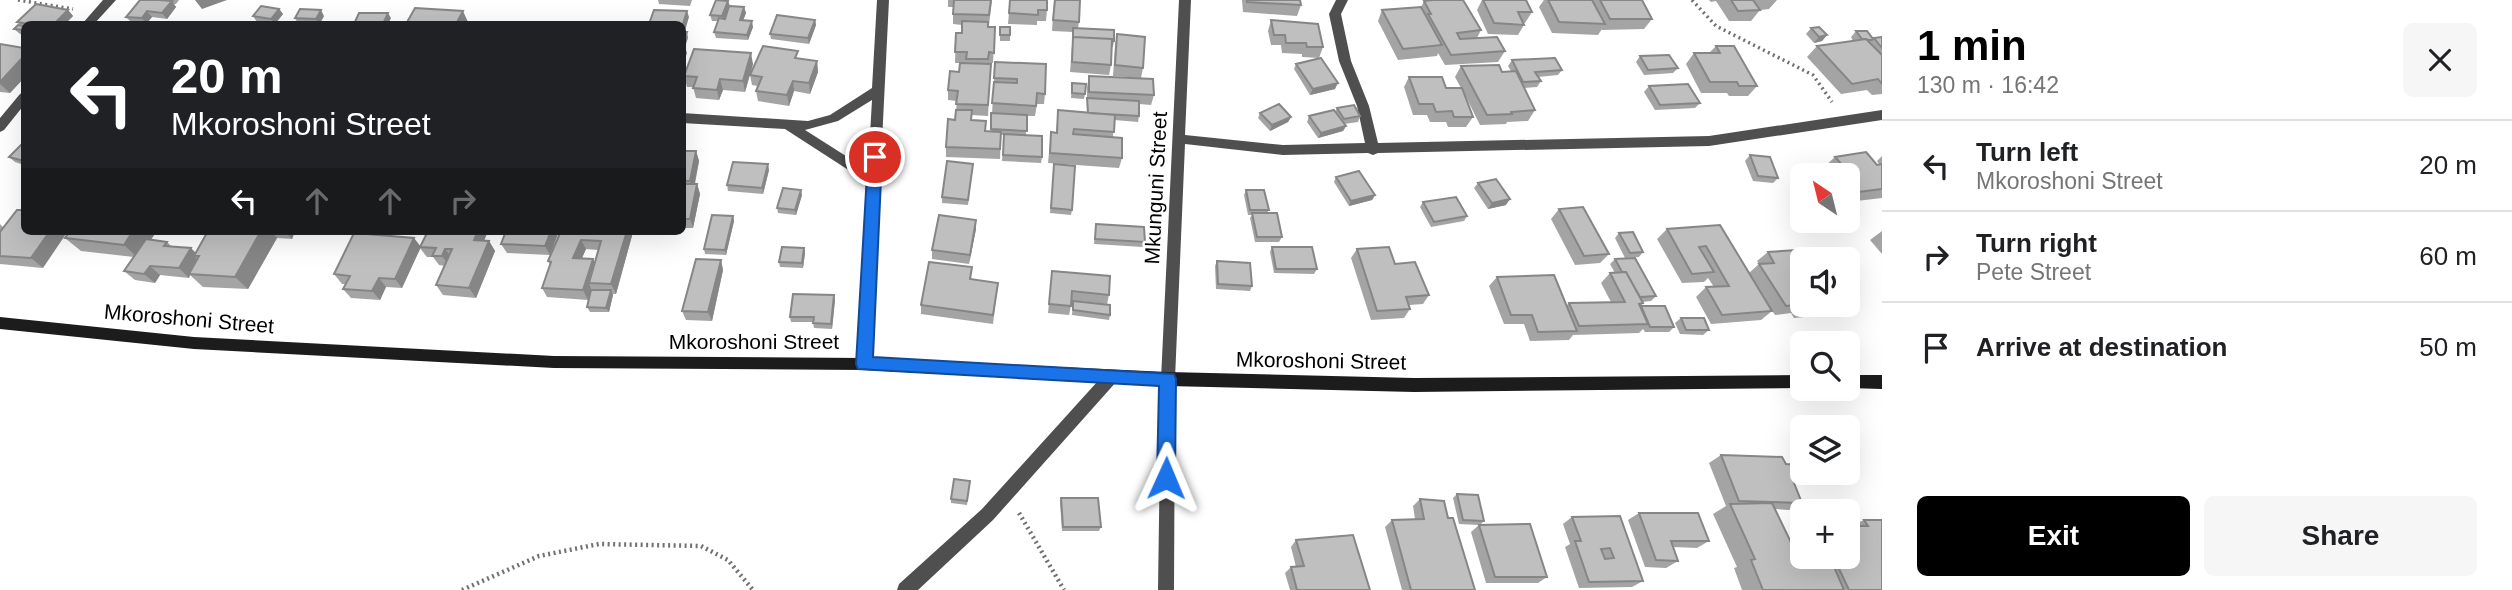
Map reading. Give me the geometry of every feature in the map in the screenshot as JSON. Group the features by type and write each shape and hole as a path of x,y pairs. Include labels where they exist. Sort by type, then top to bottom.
{"street":[{"path":"91,21 110,0"},
{"path":"864,364 883,0"},
{"name":"Mkunguni Street","path":"1166,590 1168,379 1185,0"},
{"path":"1342,0 1335,14 1345,61 1363,106 1373,150"},
{"path":"686,118 808,127 834,118 879,90"},
{"path":"0,127 21,101"},
{"path":"1180,139 1283,150 1709,141 1882,115"},
{"path":"790,127 874,180"},
{"name":"Mkoroshoni Street","path":"0,323 194,343 554,362 864,364 1168,379 1414,384 1790,382"},
{"path":"905,590 956,546 1007,494 1112,376"},
{"path":"1860,382 1882,382"}],"path":[{"path":"18,0 98,14"},
{"path":"1692,0 1716,26 1813,75 1843,119"},
{"path":"1007,494 1064,590"},
{"path":"461,590 539,556 598,544 701,546 728,560 753,590"}],"building":[{"path":"140,0 172,1 162,13 147,11 142,18 126,17"},
{"path":"716,0 728,1 722,16 710,15"},
{"path":"954,0 991,0 989,15 953,14"},
{"path":"1010,0 1047,0 1047,10 1038,10 1038,15 1009,13"},
{"path":"1055,0 1080,0 1079,22 1053,20"},
{"path":"1300,0 1301,5 1247,2"},
{"path":"1463,0 1481,30 1457,33 1460,39 1497,37 1505,51 1451,55 1428,14 1431,14 1424,1"},
{"path":"1483,0 1526,0 1532,12 1518,12 1524,25 1494,23"},
{"path":"1548,0 1592,0 1605,24 1559,22"},
{"path":"1600,0 1642,0 1652,19 1610,19"},
{"path":"1731,0 1753,0 1760,10 1738,11"},
{"path":"36,4 68,10 57,21 17,22"},
{"path":"261,6 279,9 271,19 253,16"},
{"path":"729,6 744,7 740,20 752,21 747,35 714,32 719,18 725,19"},
{"path":"1421,7 1442,45 1403,49 1382,10"},
{"path":"415,8 463,11 458,21 408,21"},
{"path":"300,9 321,10 316,19 295,18"},
{"path":"654,10 687,11 684,21 650,21"},
{"path":"359,13 388,13 384,21 355,21"},
{"path":"777,15 815,20 808,38 770,34"},
{"path":"1271,20 1318,24 1323,47 1307,47 1306,43 1286,43 1285,35 1274,35"},
{"path":"962,21 988,22 988,27 995,27 994,53 989,52 988,59 966,59 967,52 955,52 956,33 962,33"},
{"path":"1000,27 1010,27 1010,35 1000,35"},
{"path":"1819,27 1827,35 1819,37 1811,28"},
{"path":"1073,28 1114,30 1114,41 1073,37"},
{"path":"1856,31 1867,31 1873,39 1862,39"},
{"path":"1117,34 1145,37 1143,68 1115,65"},
{"path":"1073,37 1112,39 1111,65 1072,62"},
{"path":"1882,37 1882,48 1874,38"},
{"path":"1866,39 1882,55 1882,84 1878,79 1852,84 1817,46"},
{"path":"0,44 21,48 21,59 0,82"},
{"path":"763,46 798,51 795,58 817,61 809,83 793,81 787,95 756,91 762,77 750,75"},
{"path":"1716,46 1734,46 1757,86 1739,86 1737,82 1710,82 1694,53 1720,53"},
{"path":"694,49 751,53 743,81 720,79 717,90 693,88 697,77 686,76"},
{"path":"1669,55 1678,68 1648,70 1640,56"},
{"path":"1321,58 1338,83 1313,89 1296,64"},
{"path":"1555,58 1562,70 1535,72 1541,81 1523,82 1512,60"},
{"path":"995,62 1046,64 1045,94 1037,93 1036,106 992,103 994,82 1017,83 1017,79 994,78"},
{"path":"960,63 991,64 988,105 956,104 958,91 948,90 950,71 959,72"},
{"path":"1499,65 1502,72 1516,71 1535,110 1487,115 1461,66"},
{"path":"1089,76 1153,79 1154,95 1089,92"},
{"path":"1409,77 1442,77 1446,88 1462,88 1473,117 1454,117 1452,111 1436,112 1433,104 1419,104"},
{"path":"1072,83 1086,84 1085,94 1072,93"},
{"path":"1688,84 1700,103 1660,105 1649,86"},
{"path":"1087,98 1139,101 1139,116 1088,113"},
{"path":"1279,104 1291,117 1272,125 1260,113"},
{"path":"1354,105 1360,116 1344,119 1337,108"},
{"path":"956,110 972,110 971,120 986,121 985,131 1001,132 1000,149 946,147 948,119 955,120"},
{"path":"1058,110 1115,115 1114,132 1074,129 1073,134 1122,138 1122,158 1050,153 1051,132 1057,133"},
{"path":"1334,110 1346,126 1321,133 1309,116"},
{"path":"991,113 1027,115 1027,131 991,129"},
{"path":"1004,134 1042,136 1042,157 1003,155"},
{"path":"21,145 21,160 9,157"},
{"path":"686,151 696,151 690,181 686,181"},
{"path":"1866,152 1877,165 1882,164 1882,189 1860,192 1860,163 1840,163 1835,157"},
{"path":"1750,155 1770,157 1778,178 1758,176"},
{"path":"947,161 973,164 968,200 942,197"},
{"path":"733,162 768,164 762,188 727,185"},
{"path":"1054,164 1075,166 1072,210 1051,208"},
{"path":"1359,171 1375,195 1351,201 1336,177"},
{"path":"1496,179 1510,199 1492,203 1478,183"},
{"path":"686,184 697,184 690,219 686,219"},
{"path":"783,188 801,190 795,210 777,208"},
{"path":"1246,190 1264,190 1269,210 1250,210"},
{"path":"1456,197 1467,216 1434,222 1423,202"},
{"path":"1583,207 1609,254 1584,256 1559,209"},
{"path":"17,210 21,210 21,235 47,235 31,258 0,256 0,232"},
{"path":"1252,213 1277,213 1282,237 1257,237"},
{"path":"712,215 733,216 725,250 704,249"},
{"path":"939,215 976,220 970,255 932,250"},
{"path":"1096,224 1144,227 1145,242 1095,239"},
{"path":"1720,225 1772,311 1722,315 1706,287 1729,286 1706,246 1699,247 1714,272 1692,274 1667,229"},
{"path":"1633,232 1643,252 1630,253 1619,233"},
{"path":"67,235 130,235 124,245 65,238"},
{"path":"206,235 259,235 235,277 189,274 199,256 194,256"},
{"path":"353,235 414,238 395,279 379,278 372,291 343,289 350,276 334,274"},
{"path":"426,235 476,235 474,240 489,241 469,288 436,285 452,249 445,249 442,256 432,256 436,248 420,247"},
{"path":"504,235 549,235 545,246 501,244"},
{"path":"559,235 626,235 611,284 589,283 601,241 581,240 573,258 593,259 583,290 542,288 551,262 548,261"},
{"path":"146,239 167,242 164,246 191,248 179,268 150,266 144,274 124,271"},
{"path":"782,247 804,248 802,263 779,262"},
{"path":"1272,247 1312,247 1317,269 1276,269"},
{"path":"1389,247 1395,264 1415,262 1429,295 1406,297 1410,309 1377,311 1357,249"},
{"path":"1790,250 1790,306 1786,306 1759,264 1774,263 1768,252"},
{"path":"1635,258 1656,296 1640,297 1615,259"},
{"path":"696,259 721,260 708,312 682,311"},
{"path":"1217,261 1250,263 1252,286 1218,284"},
{"path":"929,262 972,267 970,279 998,283 993,315 921,305"},
{"path":"1052,271 1110,276 1109,295 1072,291 1071,306 1049,304"},
{"path":"1626,272 1643,303 1639,304 1648,324 1579,326 1569,303 1625,302 1610,273"},
{"path":"1554,275 1577,331 1538,332 1532,315 1511,315 1497,277"},
{"path":"591,290 611,290 606,308 587,307"},
{"path":"793,294 834,295 831,324 813,323 814,317 790,317"},
{"path":"1073,301 1110,305 1110,315 1073,310"},
{"path":"1641,306 1665,306 1674,327 1650,327"},
{"path":"1681,318 1704,318 1709,330 1686,330"},
{"path":"1721,455 1782,457 1786,464 1790,464 1790,485 1795,485 1800,499 1790,499 1790,503 1739,501"},
{"path":"954,479 970,481 967,501 951,499"},
{"path":"1457,494 1478,495 1484,521 1463,520"},
{"path":"1061,498 1098,498 1101,527 1063,527"},
{"path":"1420,499 1444,501 1448,518 1453,518 1475,590 1411,590 1392,520 1424,519"},
{"path":"1772,503 1790,540 1790,569 1835,569 1844,590 1763,590 1751,560 1755,559 1730,504"},
{"path":"1639,513 1698,513 1709,541 1671,541 1678,561 1656,560"},
{"path":"1620,516 1643,581 1589,582 1575,541 1581,541 1572,517","holes":["1610,548 1614,558 1605,559 1601,549"]},
{"path":"1864,520 1882,520 1882,590 1849,590 1839,569 1860,569 1860,526 1868,526"},
{"path":"1530,524 1547,577 1495,577 1479,525"},
{"path":"1353,535 1370,590 1297,590 1291,567 1304,566 1296,540"}],"route":[{"path":"875,157 864,364 1168,379 1166,478"}]}
